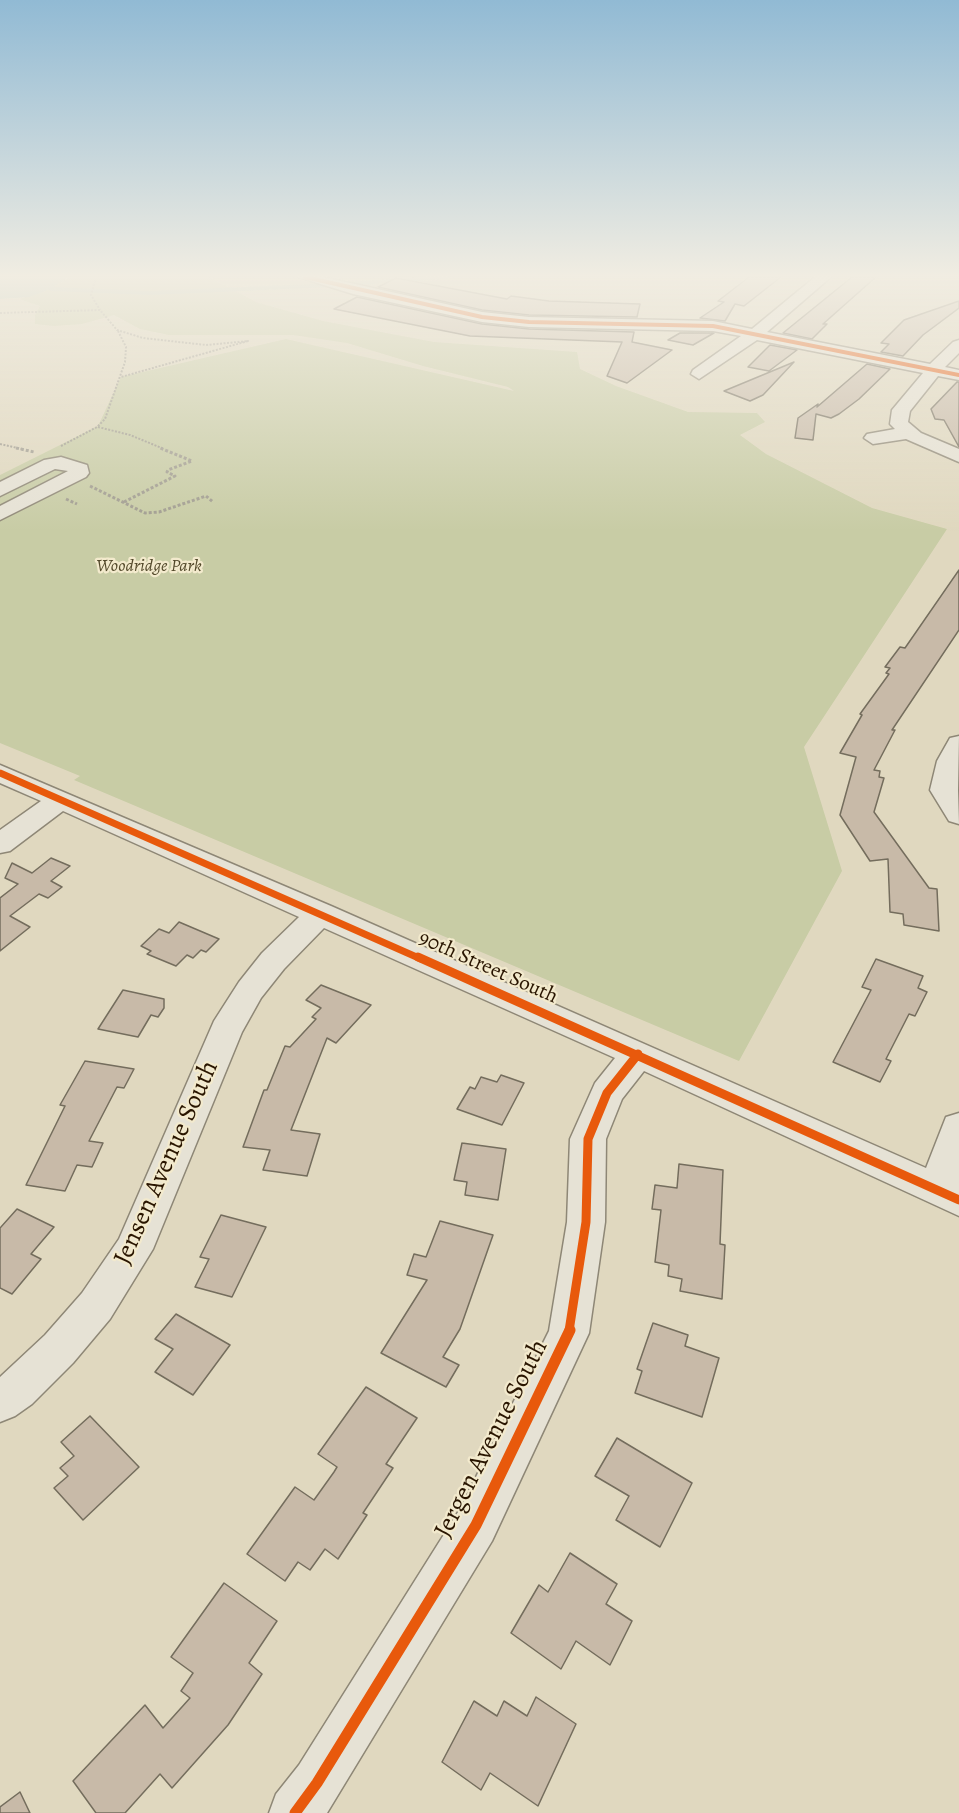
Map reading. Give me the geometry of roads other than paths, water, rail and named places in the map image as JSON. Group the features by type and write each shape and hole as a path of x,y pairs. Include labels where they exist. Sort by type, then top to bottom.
{"street":[{"path":"699,374 716,362"},
{"path":"891,362 959,375"},
{"path":"942,362 901,410 899,424 908,433 959,456"},
{"path":"873,438 908,433"},
{"path":"0,490 48,460 80,470 66,480 0,514"},
{"path":"959,744 950,761 944,790 959,816"},
{"name":"90th Street South","path":"0,773 638,1054 947,1195"},
{"path":"0,844 61,800"},
{"name":"Jensen Avenue South","path":"0,1402 17,1390 59,1349 96,1306 128,1259 226,1030 250,990 273,961 320,913"},
{"name":"Jergen Avenue South","path":"296,1813 317,1783 476,1526 569,1334 586,1222 588,1139 607,1093 638,1054"},
{"path":"947,1195 959,1127"}],"park label":[{"name":"Woodridge Park","path":"149,567"}]}
